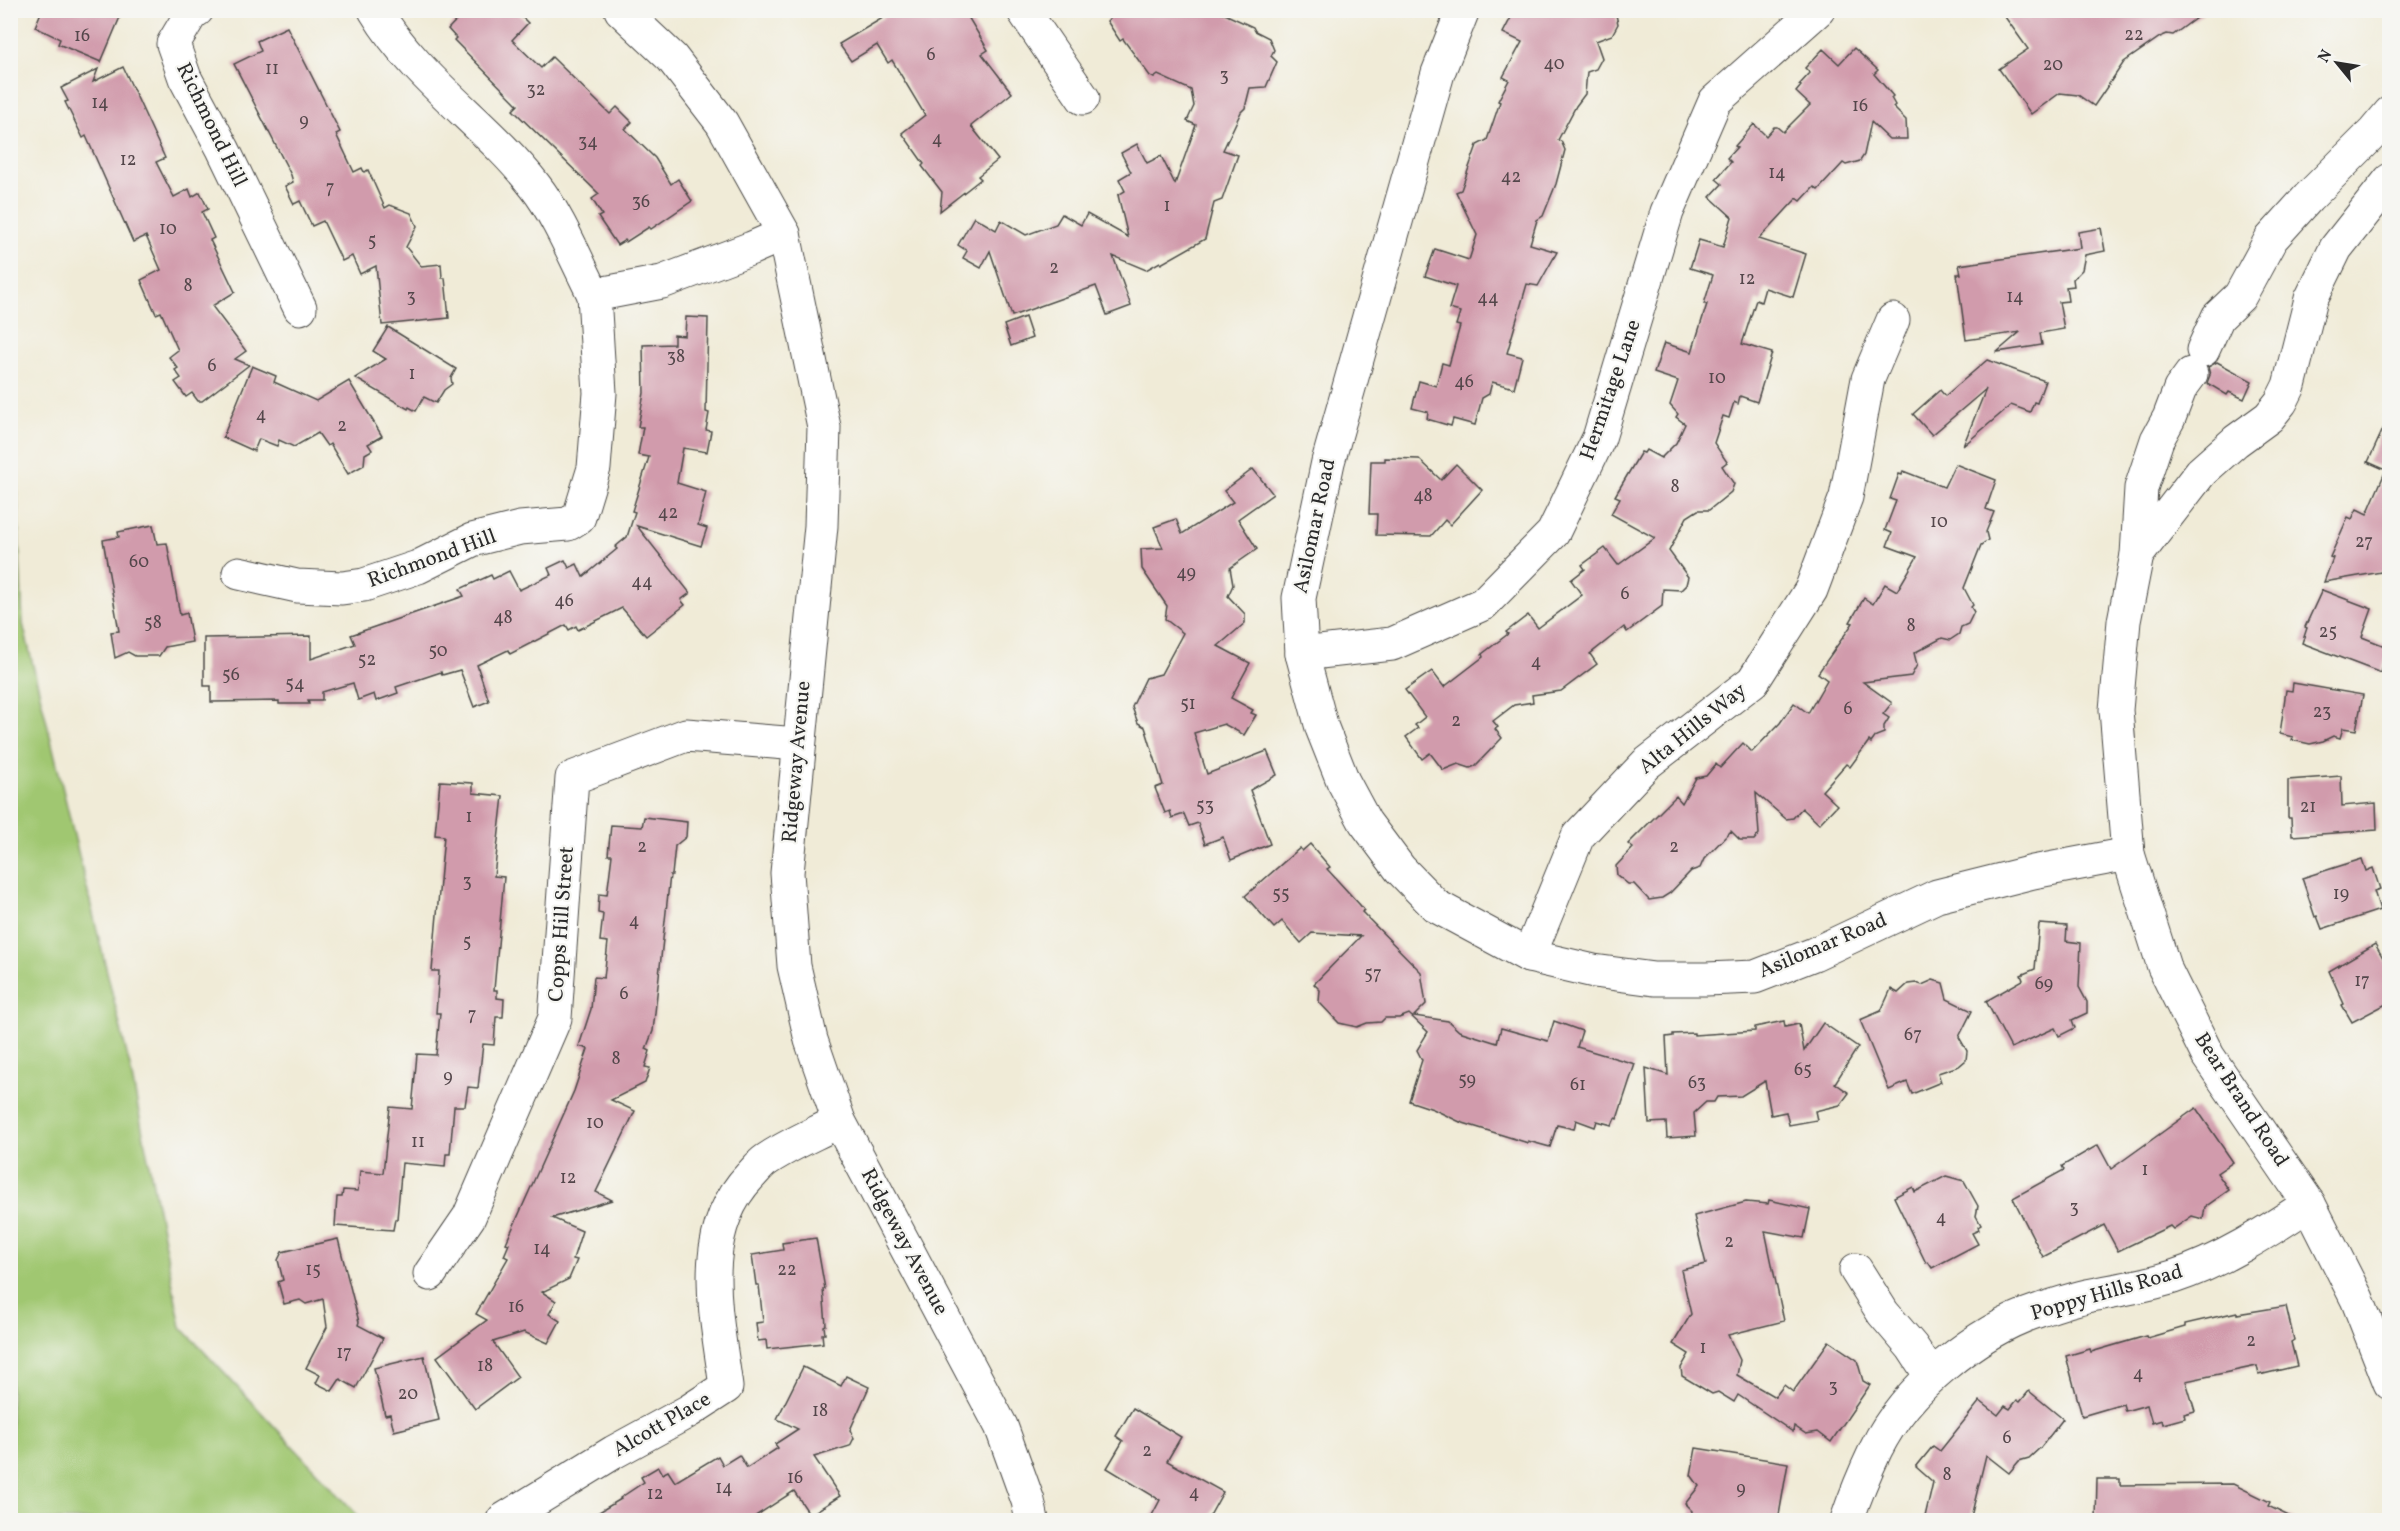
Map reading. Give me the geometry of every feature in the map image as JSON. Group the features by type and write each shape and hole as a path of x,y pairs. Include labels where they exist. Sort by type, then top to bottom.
{"street":[{"name":"Richmond Hill","path":"197,10 191,14 173,44 185,78 223,149 300,308"},
{"name":"Richmond Hill","path":"239,573 297,586 342,588 364,585 418,567 472,540 520,528 568,524 579,517 594,468 600,393 594,295 565,236 536,187 414,61 385,27 375,10"},
{"name":"Ridgeway Avenue","path":"621,10 672,58 722,123 784,234 824,427 821,526 787,873 794,966 811,1040 839,1121 1001,1426 1028,1501 1032,1521"},
{"path":"1023,10 1083,98"},
{"name":"Asilomar Road","path":"1463,10 1438,73 1328,462 1299,598 1302,654 1322,728 1342,781 1365,822 1401,869 1436,906 1529,956 1594,971 1654,979 1755,976 1814,954 1937,896 2033,872 2128,854"},
{"name":"Hermitage Lane","path":"1302,654 1392,644 1483,604 1553,533 1599,438 1667,212 1715,101 1818,10"},
{"name":"Bear Brand Road","path":"2390,113 2374,132 2307,198 2271,239 2240,296 2218,317 2197,362 2180,389 2169,418 2157,440 2141,488 2138,555 2124,621 2116,710 2128,854 2164,967 2208,1056 2309,1204 2357,1299 2390,1383"},
{"name":"Bear Brand Road","path":"2138,555 2201,471 2236,441 2270,417 2281,402 2289,386 2311,298 2331,258 2354,223 2390,180"},
{"path":"594,295 662,282 784,234"},
{"name":"Alta Hills Way","path":"1529,956 1578,836 1646,764 1753,681 1811,590 1846,497 1868,379 1893,320"},
{"name":"Copps Hill Street","path":"430,1274 469,1217 555,1017 572,778 686,735 798,744"},
{"name":"Alcott Place","path":"503,1521 614,1452 689,1411 726,1387 713,1289 714,1260 720,1227 736,1191 764,1161 839,1121"},
{"name":"Poppy Hills Road","path":"1847,1521 1877,1447 1899,1414 1931,1376 1989,1333 2026,1315 2095,1294 2139,1287 2174,1277 2241,1246 2309,1204"},
{"path":"1856,1270 1883,1313 1912,1347 1931,1376"}],"green space":[{"path":"11,367 23,624 130,1067 181,1327 362,1520 11,1520"}],"building":[{"path":"42,10 123,10 101,62 58,44 60,39 35,27"},
{"path":"466,10 515,10 528,23 512,40 541,68 552,57 610,114 617,107 632,122 625,129 655,158 671,184 678,179 692,201 651,229 649,227 617,245 598,217 602,215 592,199 599,194 513,110 518,105 454,40 456,38 448,29"},
{"path":"896,10 964,10 988,50 982,54 1012,93 971,126 998,160 978,176 981,179 940,211 942,192 922,166 924,164 902,133 925,115 892,60 888,63 877,45 851,61 839,44"},
{"path":"1105,10 1216,10 1253,27 1255,31 1269,38 1274,50 1271,56 1277,62 1266,87 1250,88 1245,108 1223,150 1238,155 1222,200 1214,203 1205,239 1146,270 1113,256 1131,306 1107,315 1096,286 1012,316 990,251 981,268 963,258 967,251 958,245 974,217 996,230 1001,220 1026,235 1056,224 1062,214 1081,225 1087,214 1128,237 1118,195 1125,191 1119,179 1131,172 1121,153 1137,144 1147,163 1161,156 1175,184 1196,125 1187,121 1194,106 1191,90 1158,75 1154,78 1150,76 1123,39 1120,41 1107,21 1110,18"},
{"path":"1515,10 1615,10 1618,24 1612,35 1596,41 1602,58 1596,69 1587,72 1585,94 1558,140 1561,141 1565,150 1556,184 1543,216 1537,220 1530,244 1557,252 1538,286 1527,284 1507,353 1522,357 1514,388 1492,382 1489,394 1482,398 1475,425 1453,419 1451,426 1427,419 1428,412 1412,408 1419,381 1436,386 1442,363 1449,365 1460,326 1456,325 1460,312 1449,309 1456,286 1425,276 1435,249 1469,260 1477,235 1456,192 1461,190 1477,145 1487,140 1500,102 1498,101 1509,80 1503,77 1522,42 1503,33"},
{"path":"2000,10 2207,10 2173,35 2167,34 2160,37 2124,62 2094,106 2078,95 2060,93 2031,114 1999,69 2028,49"},
{"path":"287,27 340,132 336,134 354,172 362,168 364,172 368,170 385,208 390,205 411,213 417,226 406,247 421,266 441,264 442,278 445,278 449,318 382,325 376,266 360,274 352,256 342,261 323,221 312,226 300,201 294,204 285,186 293,182 291,175 234,64 261,51 257,41"},
{"path":"1854,48 1878,70 1874,74 1893,96 1891,98 1895,105 1893,107 1906,120 1907,139 1889,139 1871,122 1864,155 1860,161 1846,165 1843,163 1818,190 1814,187 1801,201 1797,198 1759,239 1806,254 1793,297 1765,288 1761,302 1756,300 1742,344 1772,353 1757,402 1740,396 1738,404 1734,402 1729,418 1723,416 1714,443 1727,462 1722,466 1734,484 1731,492 1709,510 1698,510 1687,517 1669,551 1688,577 1686,585 1681,590 1663,589 1662,606 1627,632 1624,627 1590,654 1597,664 1561,691 1532,695 1533,702 1514,705 1493,721 1498,727 1495,729 1502,738 1475,766 1470,768 1458,764 1443,770 1430,753 1422,759 1406,737 1418,728 1415,725 1425,717 1405,690 1432,671 1444,687 1483,657 1482,654 1528,615 1538,628 1582,595 1571,580 1585,569 1582,565 1605,548 1618,565 1655,538 1611,514 1620,498 1615,496 1641,452 1644,453 1646,450 1661,458 1676,443 1685,424 1676,417 1678,414 1670,405 1678,381 1654,373 1664,343 1692,352 1707,304 1704,304 1713,275 1690,268 1699,240 1723,247 1732,217 1710,197 1722,184 1716,179 1731,162 1727,158 1737,147 1735,146 1754,124 1766,136 1774,127 1783,132 1810,105 1796,92 1810,73 1805,68 1823,49 1839,64"},
{"path":"123,67 165,158 156,162 174,197 189,189 192,197 200,192 208,209 202,212 214,238 210,240 235,292 212,306 246,351 235,359 249,365 202,401 198,401 192,393 186,397 175,382 181,378 175,370 178,368 169,357 178,350 161,312 156,314 141,280 161,270 146,236 133,242 86,136 83,138 65,102 68,101 61,88 98,69 93,82"},
{"path":"2101,228 2105,251 2085,255 2082,270 2073,279 2074,286 2066,287 2068,301 2059,302 2064,329 2040,333 2042,345 1997,352 2020,332 1966,340 1957,274 1961,274 1959,265 2080,248 2078,232"},
{"path":"686,317 708,318 706,412 709,413 706,430 711,431 707,452 683,448 677,483 706,492 698,525 707,528 701,546 637,526 690,593 681,600 685,605 646,636 622,608 578,630 576,626 569,630 566,625 510,654 508,650 477,665 489,701 474,707 460,670 442,675 441,672 396,687 398,693 376,701 374,694 358,700 353,683 322,692 322,700 308,700 309,704 279,704 279,701 211,702 211,686 204,686 204,638 311,636 311,659 355,644 351,635 464,596 460,589 491,575 493,579 509,571 519,590 551,575 548,568 565,560 569,568 577,564 583,577 617,549 615,547 627,537 635,512 632,511 649,457 638,455 643,427 638,427 644,393 643,345 674,344 674,335 685,336"},
{"path":"1025,317 1032,338 1011,346 1004,325"},
{"path":"388,327 456,369 451,378 452,384 444,390 436,403 424,397 416,411 409,407 408,409 355,378 386,359 373,351"},
{"path":"1987,360 2045,381 2037,403 2034,402 2030,412 2011,405 1963,446 1986,389 1932,435 1913,414 1940,390 1945,396"},
{"path":"2217,362 2252,381 2244,399 2229,392 2227,395 2207,383 2210,375 2208,367"},
{"path":"252,366 276,376 274,382 316,401 349,381 382,436 368,444 372,450 365,454 364,465 348,474 330,444 327,446 318,433 294,447 279,440 277,446 259,439 254,451 223,437"},
{"path":"2390,414 2390,576 2381,572 2324,582 2333,558 2330,557 2348,517 2352,519 2357,509 2367,514 2386,470 2368,462"},
{"path":"1385,458 1419,459 1441,480 1456,464 1482,490 1450,525 1445,520 1431,536 1376,535 1377,514 1369,514 1371,461 1385,461"},
{"path":"1955,464 1996,480 1986,509 1994,512 1986,532 1988,540 1981,545 1964,588 1974,612 1968,624 1961,627 1959,634 1950,640 1942,638 1914,653 1917,665 1911,676 1863,682 1892,703 1883,714 1889,718 1884,726 1884,733 1876,736 1871,743 1869,741 1850,767 1846,764 1822,791 1837,805 1819,824 1802,808 1793,818 1786,819 1756,793 1759,834 1754,840 1740,840 1731,831 1704,859 1700,868 1691,871 1670,893 1662,898 1649,900 1634,884 1628,884 1617,875 1616,866 1633,848 1628,844 1676,796 1682,803 1696,778 1706,776 1716,764 1720,768 1743,743 1752,752 1780,723 1794,703 1808,713 1827,680 1818,673 1853,623 1850,622 1864,598 1873,604 1885,584 1897,591 1917,557 1887,546 1892,533 1885,530 1896,501 1890,499 1899,474 1902,475 1903,471 1944,487"},
{"path":"1253,469 1273,494 1238,519 1257,549 1230,568 1233,585 1228,596 1245,614 1245,623 1218,646 1250,663 1231,698 1253,710 1251,713 1256,715 1244,735 1224,724 1194,733 1207,774 1267,751 1277,775 1250,790 1270,844 1231,860 1223,837 1205,844 1198,823 1189,826 1184,814 1172,818 1170,811 1165,813 1155,788 1163,785 1145,727 1138,723 1132,707 1146,678 1161,674 1183,633 1165,619 1167,606 1142,569 1141,549 1163,548 1154,527 1176,519 1182,534 1233,502 1224,491"},
{"path":"153,525 157,544 167,543 180,615 187,613 192,642 165,647 159,656 135,656 128,652 115,658 111,632 119,631 103,540 119,537 118,532"},
{"path":"2322,590 2372,609 2362,637 2390,648 2381,673 2302,643 2307,628 2305,627"},
{"path":"2293,683 2363,695 2356,730 2343,728 2340,738 2333,736 2310,744 2292,740 2293,737 2280,734 2286,690 2292,691"},
{"path":"2341,776 2342,806 2376,803 2377,830 2292,836 2291,818 2288,818 2288,780"},
{"path":"440,781 473,783 473,793 503,796 494,876 504,877 494,990 497,990 497,998 504,999 503,1017 496,1017 494,1045 483,1044 478,1088 468,1087 465,1106 454,1106 450,1154 446,1154 445,1167 402,1163 397,1219 395,1219 393,1230 335,1226 337,1197 342,1197 343,1190 358,1191 360,1171 383,1173 390,1107 412,1109 417,1054 436,1055 440,1013 436,1013 439,971 432,971 444,836 435,835"},
{"path":"644,817 687,822 686,837 675,846 672,875 670,875 653,1031 646,1049 650,1051 645,1067 650,1068 645,1083 611,1100 635,1111 596,1192 612,1200 552,1218 582,1231 573,1259 577,1260 569,1279 542,1292 556,1301 549,1314 560,1321 548,1343 524,1332 493,1342 518,1377 475,1409 437,1357 487,1320 476,1314 508,1258 504,1256 509,1244 506,1243 574,1091 588,1049 579,1046 591,1009 594,977 604,978 608,942 600,941 603,914 598,913 599,894 607,895 612,855 608,855 611,825 642,827"},
{"path":"1310,844 1330,867 1327,869 1364,910 1362,912 1421,972 1426,1004 1414,1016 1448,1021 1459,1031 1497,1043 1501,1028 1548,1041 1554,1021 1582,1031 1577,1047 1635,1064 1617,1119 1615,1118 1612,1125 1597,1121 1595,1127 1576,1120 1574,1129 1557,1125 1550,1147 1528,1141 1528,1143 1460,1122 1409,1101 1422,1060 1417,1050 1428,1032 1409,1014 1399,1018 1385,1018 1381,1022 1367,1023 1357,1027 1339,1023 1319,1002 1320,990 1314,984 1361,936 1312,933 1301,943 1282,921 1274,928 1245,896 1300,848 1302,851"},
{"path":"2362,859 2366,871 2373,868 2380,889 2374,891 2380,910 2322,929 2317,916 2315,917 2302,878"},
{"path":"2039,924 2067,926 2066,941 2081,943 2079,987 2087,1002 2087,1013 2072,1020 2075,1028 2059,1036 2055,1028 2011,1048 1986,1001 2023,980 2021,975 2035,969"},
{"path":"2375,944 2390,970 2390,1002 2352,1022 2342,1005 2344,1004 2329,971"},
{"path":"1933,980 1943,983 1947,999 1972,1011 1959,1037 1967,1051 1966,1060 1959,1066 1938,1073 1941,1082 1912,1094 1907,1082 1889,1090 1860,1020 1881,1011 1891,989 1898,993 1908,984 1922,985"},
{"path":"1784,1021 1785,1027 1799,1024 1804,1051 1823,1023 1858,1047 1835,1083 1849,1093 1840,1105 1815,1111 1817,1120 1789,1125 1786,1112 1771,1115 1765,1081 1741,1096 1717,1097 1714,1102 1706,1102 1694,1113 1696,1136 1667,1138 1666,1122 1649,1123 1646,1068 1668,1075 1666,1037 1673,1036 1673,1034 1755,1031 1755,1027"},
{"path":"2196,1108 2233,1162 2217,1173 2229,1190 2205,1207 2203,1219 2192,1216 2173,1229 2170,1226 2118,1251 2104,1225 2043,1257 2013,1198 2064,1170 2062,1166 2098,1145 2111,1169"},
{"path":"1946,1176 1964,1181 1978,1206 1976,1216 1981,1225 1978,1227 1979,1230 1972,1233 1978,1244 1932,1268 1928,1262 1926,1263 1894,1197 1913,1187 1915,1192"},
{"path":"1769,1200 1810,1209 1804,1238 1765,1231 1784,1321 1728,1335 1740,1360 1737,1375 1775,1397 1784,1385 1793,1392 1829,1341 1857,1360 1863,1381 1870,1385 1831,1442 1818,1432 1806,1434 1794,1426 1793,1432 1738,1395 1734,1402 1718,1392 1712,1394 1682,1376 1681,1368 1689,1354 1673,1344 1691,1314 1681,1270 1706,1264 1694,1216 1746,1202 1768,1204"},
{"path":"816,1238 825,1289 823,1289 826,1325 824,1326 825,1334 822,1334 823,1343 767,1349 766,1340 758,1341 756,1323 763,1322 759,1285 756,1285 752,1255 783,1250 782,1243"},
{"path":"338,1239 358,1325 383,1338 356,1388 340,1379 332,1391 316,1383 320,1375 306,1368 327,1327 323,1299 306,1304 300,1300 284,1304 278,1282 283,1280 278,1260 282,1252"},
{"path":"2286,1306 2297,1366 2259,1375 2257,1366 2186,1381 2195,1411 2184,1414 2185,1418 2163,1424 2162,1420 2152,1423 2147,1405 2125,1411 2123,1404 2082,1416 2066,1356 2090,1349 2091,1352 2146,1336 2147,1338 2185,1327 2185,1324 2237,1312 2237,1314"},
{"path":"424,1356 439,1420 394,1431 390,1414 385,1415 374,1368"},
{"path":"803,1367 841,1386 846,1376 869,1387 850,1430 854,1438 850,1446 814,1457 840,1496 810,1515 794,1491 748,1521 584,1521 621,1499 644,1482 641,1477 658,1467 662,1474 668,1471 675,1482 718,1456 723,1465 739,1455 747,1468 778,1448 775,1444 798,1429 777,1419"},
{"path":"2029,1391 2063,1419 2041,1447 2029,1458 2019,1461 2009,1473 1986,1455 1970,1521 1924,1521 1933,1482 1916,1467 1933,1446 1940,1451 1980,1401 1998,1415 2005,1406 2010,1409 2017,1400 2020,1402"},
{"path":"1133,1408 1181,1437 1167,1461 1223,1492 1207,1521 1149,1521 1160,1500 1107,1468 1123,1441 1116,1436"},
{"path":"1696,1448 1788,1463 1778,1521 1710,1521 1691,1517 1692,1511 1685,1504 1699,1486 1691,1475"},
{"path":"2097,1479 2120,1479 2120,1485 2233,1484 2270,1502 2268,1506 2299,1521 2096,1521"}]}
